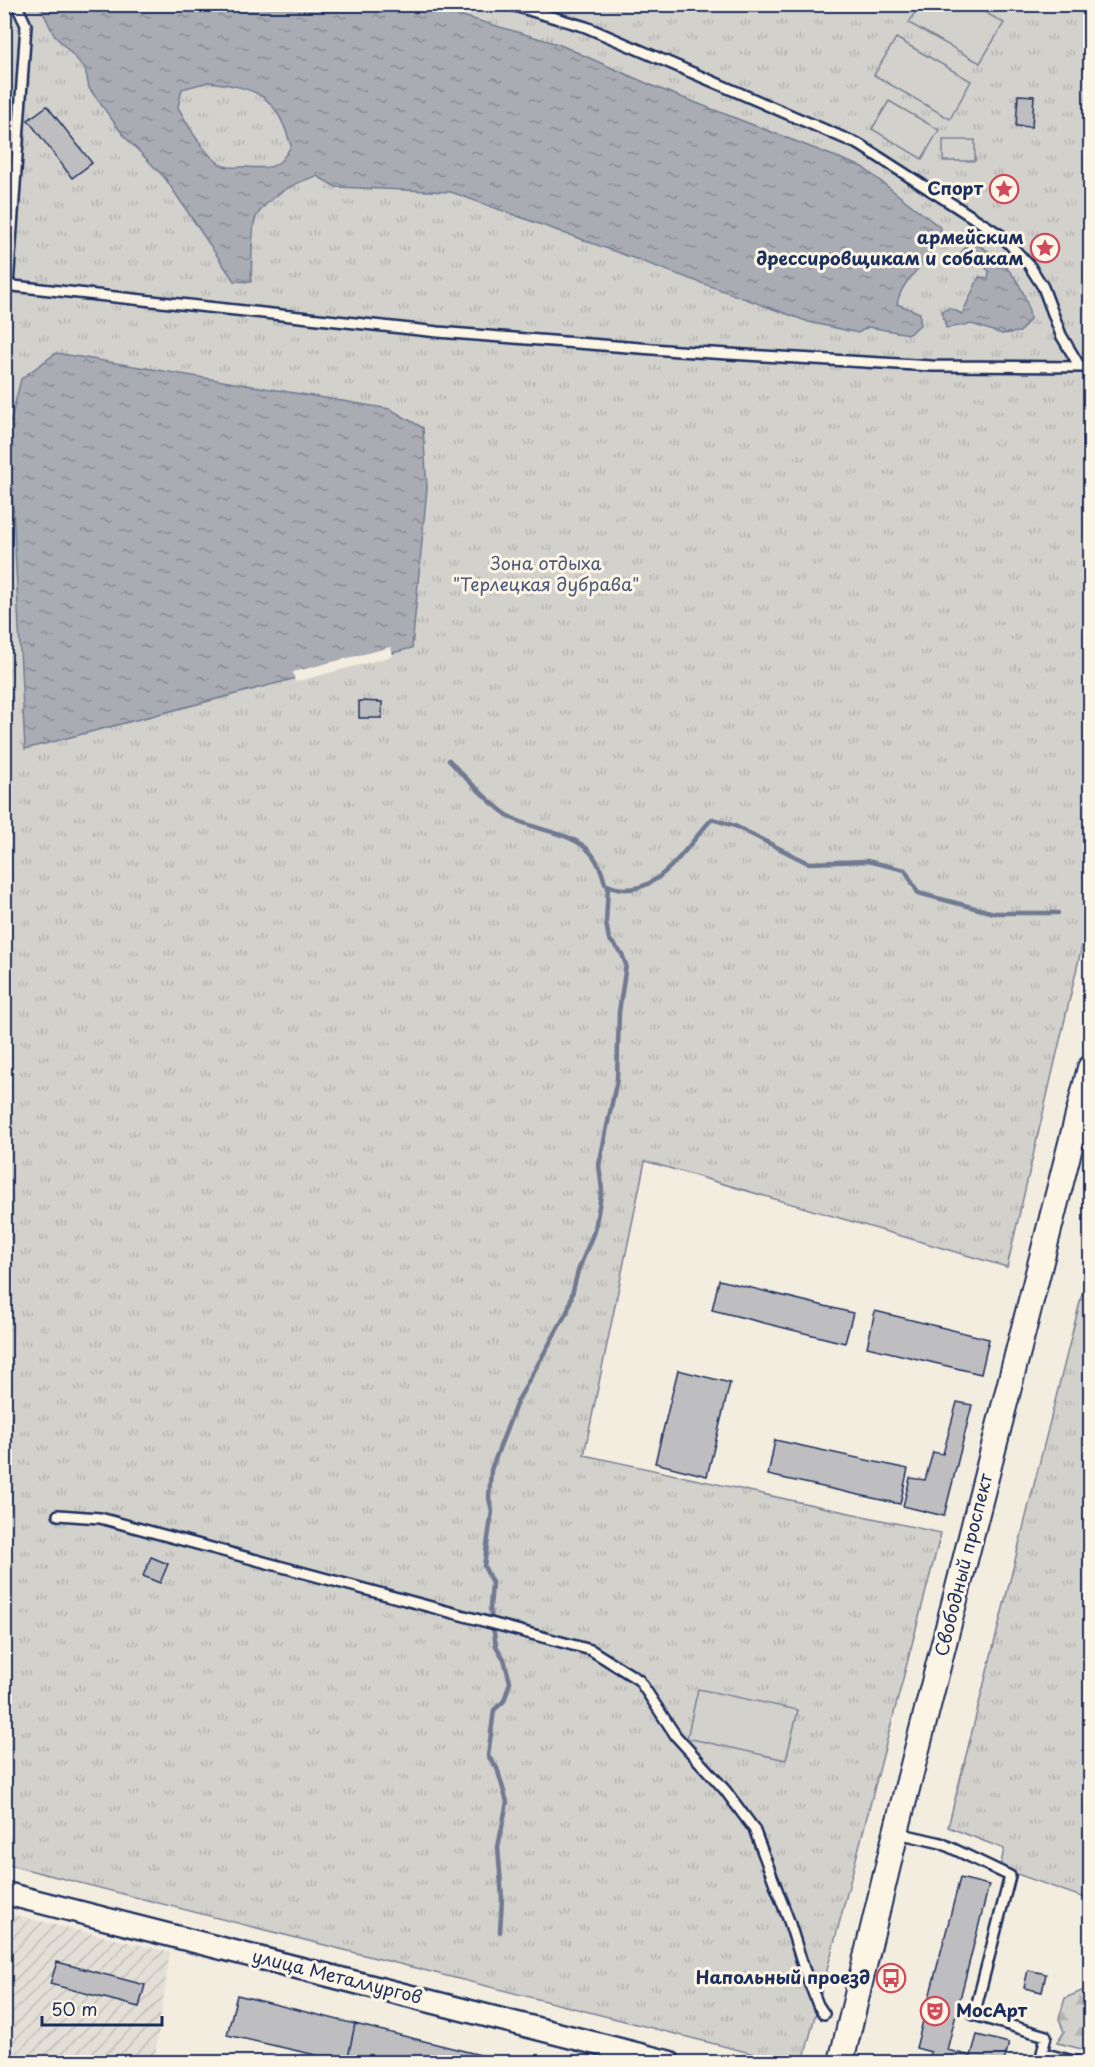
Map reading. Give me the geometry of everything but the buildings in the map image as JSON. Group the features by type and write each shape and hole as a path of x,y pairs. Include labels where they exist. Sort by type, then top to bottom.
{"main road":[{"name":"Свободный проспект","path":"841,2062 896,1832 1090,1068"}],"street":[{"name":"улица Металлургов","path":"4,1893 669,2062"}],"lane":[{"path":"16,4 26,26 6,285 427,331 678,351 932,366 1085,367"},
{"path":"508,4 586,27 719,82 882,157 1002,236 1015,249 1043,287 1060,335 1085,367"},
{"path":"58,1515 100,1518 591,1650 639,1680 676,1736 725,1790 754,1829 811,1988 824,2014"},
{"path":"896,1832 941,1843 1010,1876 974,2015 1046,2036 1041,2058 1077,2062"}],"shaded area":[{"path":"5,1913 170,1952 154,2062 5,2062"}],"green space":[{"name":"Зона отдыха \"Терлецкая дубрава\"","path":"4,5 1090,5 1090,912 1007,1267 645,1161 584,1455 941,1533 803,2062 786,2062 5,1864"},
{"path":"919,5 972,5 1004,23 980,63 909,23"},
{"path":"896,38 971,81 950,119 874,75"},
{"path":"889,101 939,130 922,159 872,129"},
{"path":"943,140 975,140 975,161 943,161"},
{"path":"1090,1262 1090,1900 1000,1868 1004,1849 948,1827"},
{"path":"698,1689 798,1710 786,1760 687,1738"},
{"path":"1084,1990 1090,1992 1090,2051 1057,2043 1064,2032 1059,2019 1065,1998"}],"water":[{"path":"44,5 425,5 558,44 655,87 862,167 941,228 933,249 900,293 897,304 920,313 920,325 909,334 868,327 858,333 809,322 451,192 336,187 317,176 283,191 261,209 253,229 251,282 234,281 165,178 124,136 89,88 85,68 54,35 42,10","holes":["208,82 253,91 272,105 279,115 291,146 278,163 261,168 227,167 213,159 196,138 178,107 182,89"]},
{"path":"970,241 992,254 1018,283 1028,306 1030,319 1020,332 1002,334 972,324 946,328 942,311 950,308 962,314 979,277 988,278 989,271 983,266 960,266 955,261"},
{"path":"56,353 390,409 423,428 427,488 412,648 25,749 9,427 21,379"}],"pier":[{"path":"391,647 393,656 295,682 293,672"}],"waterway":[{"path":"449,760 480,792 507,815 529,825 570,838 582,845 599,866 605,884 622,889 638,888 653,881 666,871 712,819 735,826 808,863 867,861 905,870 918,893 994,913 1058,913"},
{"path":"500,1932 502,1898 498,1847 507,1802 497,1768 488,1756 494,1710 504,1701 510,1682 504,1659 496,1646 490,1608 492,1583 484,1566 492,1511 489,1498 491,1470 517,1402 568,1310 578,1271 595,1229 602,1190 599,1165 617,1079 619,1012 626,965 622,954 609,939 606,923 608,886"}],"place":[{"name":"Спорт","path":"1004,189"},
{"name":"армейским дрессировщикам и собакам","path":"1045,248"},
{"name":"Напольный проезд","path":"891,1978"},
{"name":"МосАрт","path":"935,2011"}]}
